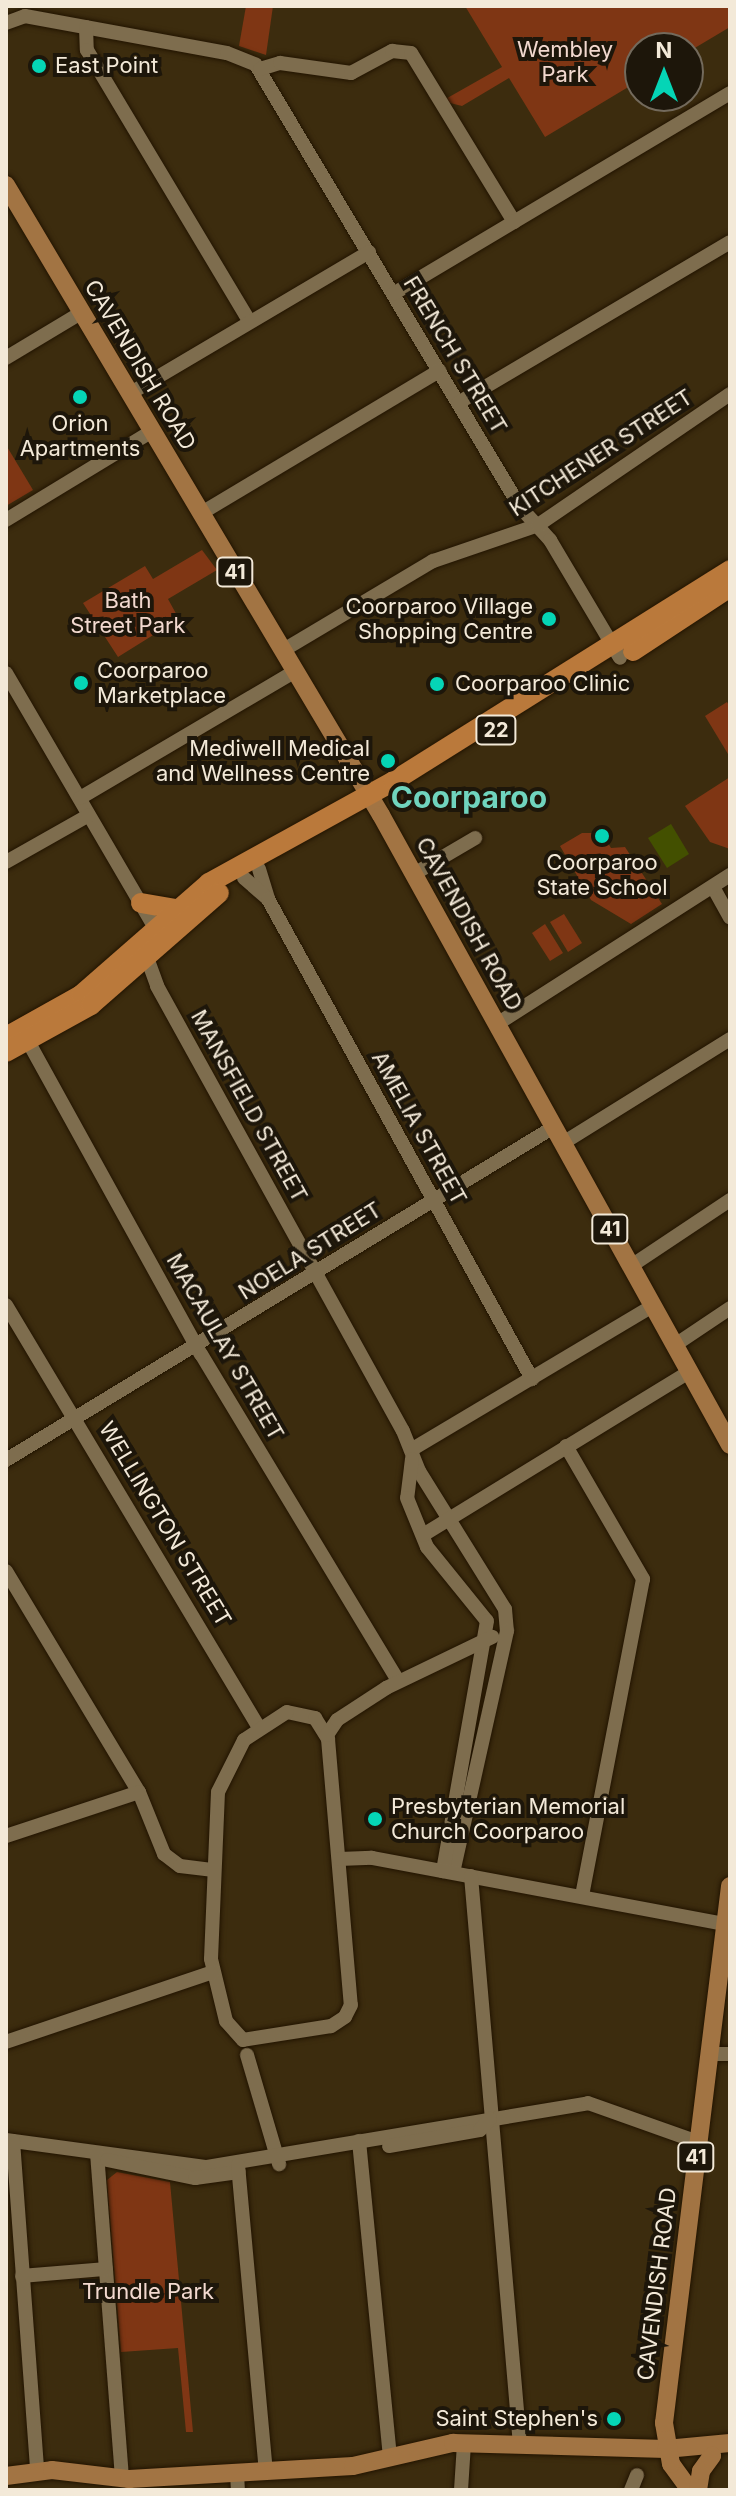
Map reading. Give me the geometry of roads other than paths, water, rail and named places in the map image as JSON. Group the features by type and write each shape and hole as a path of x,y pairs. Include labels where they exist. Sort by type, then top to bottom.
{"highway":[{"name":"22","path":"616,652 730,570"},
{"name":"22","path":"6,1052 19,1036 81,995 158,933 205,901 616,652 730,587"},
{"name":"22","path":"19,1036 78,1015 140,961 174,909 209,883 371,800"},
{"path":"141,903 174,909"}],"main road":[{"name":"CAVENDISH ROAD","path":"8,192 414,874 730,1445"},
{"name":"CAVENDISH ROAD","path":"668,2455 664,2415 730,1886"},
{"path":"6,2476 37,2471 172,2483 232,2482 266,2471 361,2465 464,2443 668,2455 721,2454"},
{"path":"668,2455 730,2443"},
{"path":"698,2490 701,2471 721,2454"},
{"path":"668,2455 690,2490"}],"street":[{"path":"6,23 25,16 86,27 237,56 260,69 280,63 351,73 392,51 411,53 514,222"},
{"path":"86,27 87,50 249,321"},
{"name":"FRENCH STREET","path":"260,69 520,507 538,525 616,652"},
{"path":"393,294 730,93"},
{"path":"458,403 730,242"},
{"path":"129,394 369,252"},
{"path":"6,358 81,313"},
{"path":"200,514 439,371"},
{"name":"KITCHENER STREET","path":"282,651 433,561 538,525 730,394"},
{"path":"6,520 151,432"},
{"path":"80,798 294,672"},
{"path":"6,673 158,933"},
{"path":"6,862 89,815"},
{"path":"414,874 475,838"},
{"name":"AMELIA STREET","path":"252,874 532,1379"},
{"path":"497,1024 730,875"},
{"path":"713,887 730,918"},
{"name":"MANSFIELD STREET","path":"140,961 157,986 447,1517 502,1602 506,1635"},
{"name":"MACAULAY STREET","path":"19,1036 198,1346 398,1681"},
{"name":"NOELA STREET","path":"6,1460 434,1201 730,1039"},
{"path":"631,1266 730,1200"},
{"name":"WELLINGTON STREET","path":"6,1305 259,1727"},
{"path":"448,1872 486,1638 484,1611 430,1552 407,1498 412,1454 653,1306"},
{"path":"675,1345 730,1308"},
{"path":"423,1535 447,1517 689,1372"},
{"path":"566,1446 643,1579 582,1896"},
{"path":"6,1571 139,1792 166,1857 187,1868 214,1870"},
{"path":"327,1735 340,1717 398,1681 486,1638 506,1635 448,1872"},
{"path":"298,1712 315,1718 327,1735 351,1995 345,2017 331,2026 237,2038 226,2021 213,1972 214,1870 221,1779 244,1740 259,1727 298,1712"},
{"path":"6,1836 139,1792"},
{"path":"339,1859 372,1858 725,1924"},
{"path":"471,1876 520,2445"},
{"path":"6,2042 213,1972"},
{"path":"709,2054 730,2054"},
{"path":"247,2055 278,2160"},
{"path":"37,2471 9,2140 97,2153 117,2166 195,2178 238,2167 360,2146 478,2131 490,2119 591,2103 698,2142"},
{"path":"360,2146 390,2457"},
{"path":"97,2153 122,2479"},
{"path":"238,2167 266,2471"},
{"path":"22,2276 106,2269"},
{"path":"461,2490 464,2443"},
{"path":"631,2490 637,2475"}],"place":[{"name":"East Point","path":"39,66"},
{"name":"Orion Apartments","path":"80,397"},
{"name":"Coorparoo Village Shopping Centre","path":"549,619"},
{"name":"Coorparoo Marketplace","path":"81,683"},
{"name":"Coorparoo Clinic","path":"437,684"},
{"name":"Mediwell Medical and Wellness Centre","path":"388,761"},
{"name":"Coorparoo State School","path":"602,836"},
{"name":"Presbyterian Memorial Church Coorparoo","path":"375,1819"},
{"name":"Saint Stephen's","path":"614,2419"}],"district":[{"name":"Coorparoo","path":"469,797"}],"park label":[{"name":"Wembley Park","path":"565,62"},
{"name":"Bath Street Park","path":"128,612"},
{"name":"Trundle Park","path":"148,2292"}]}
